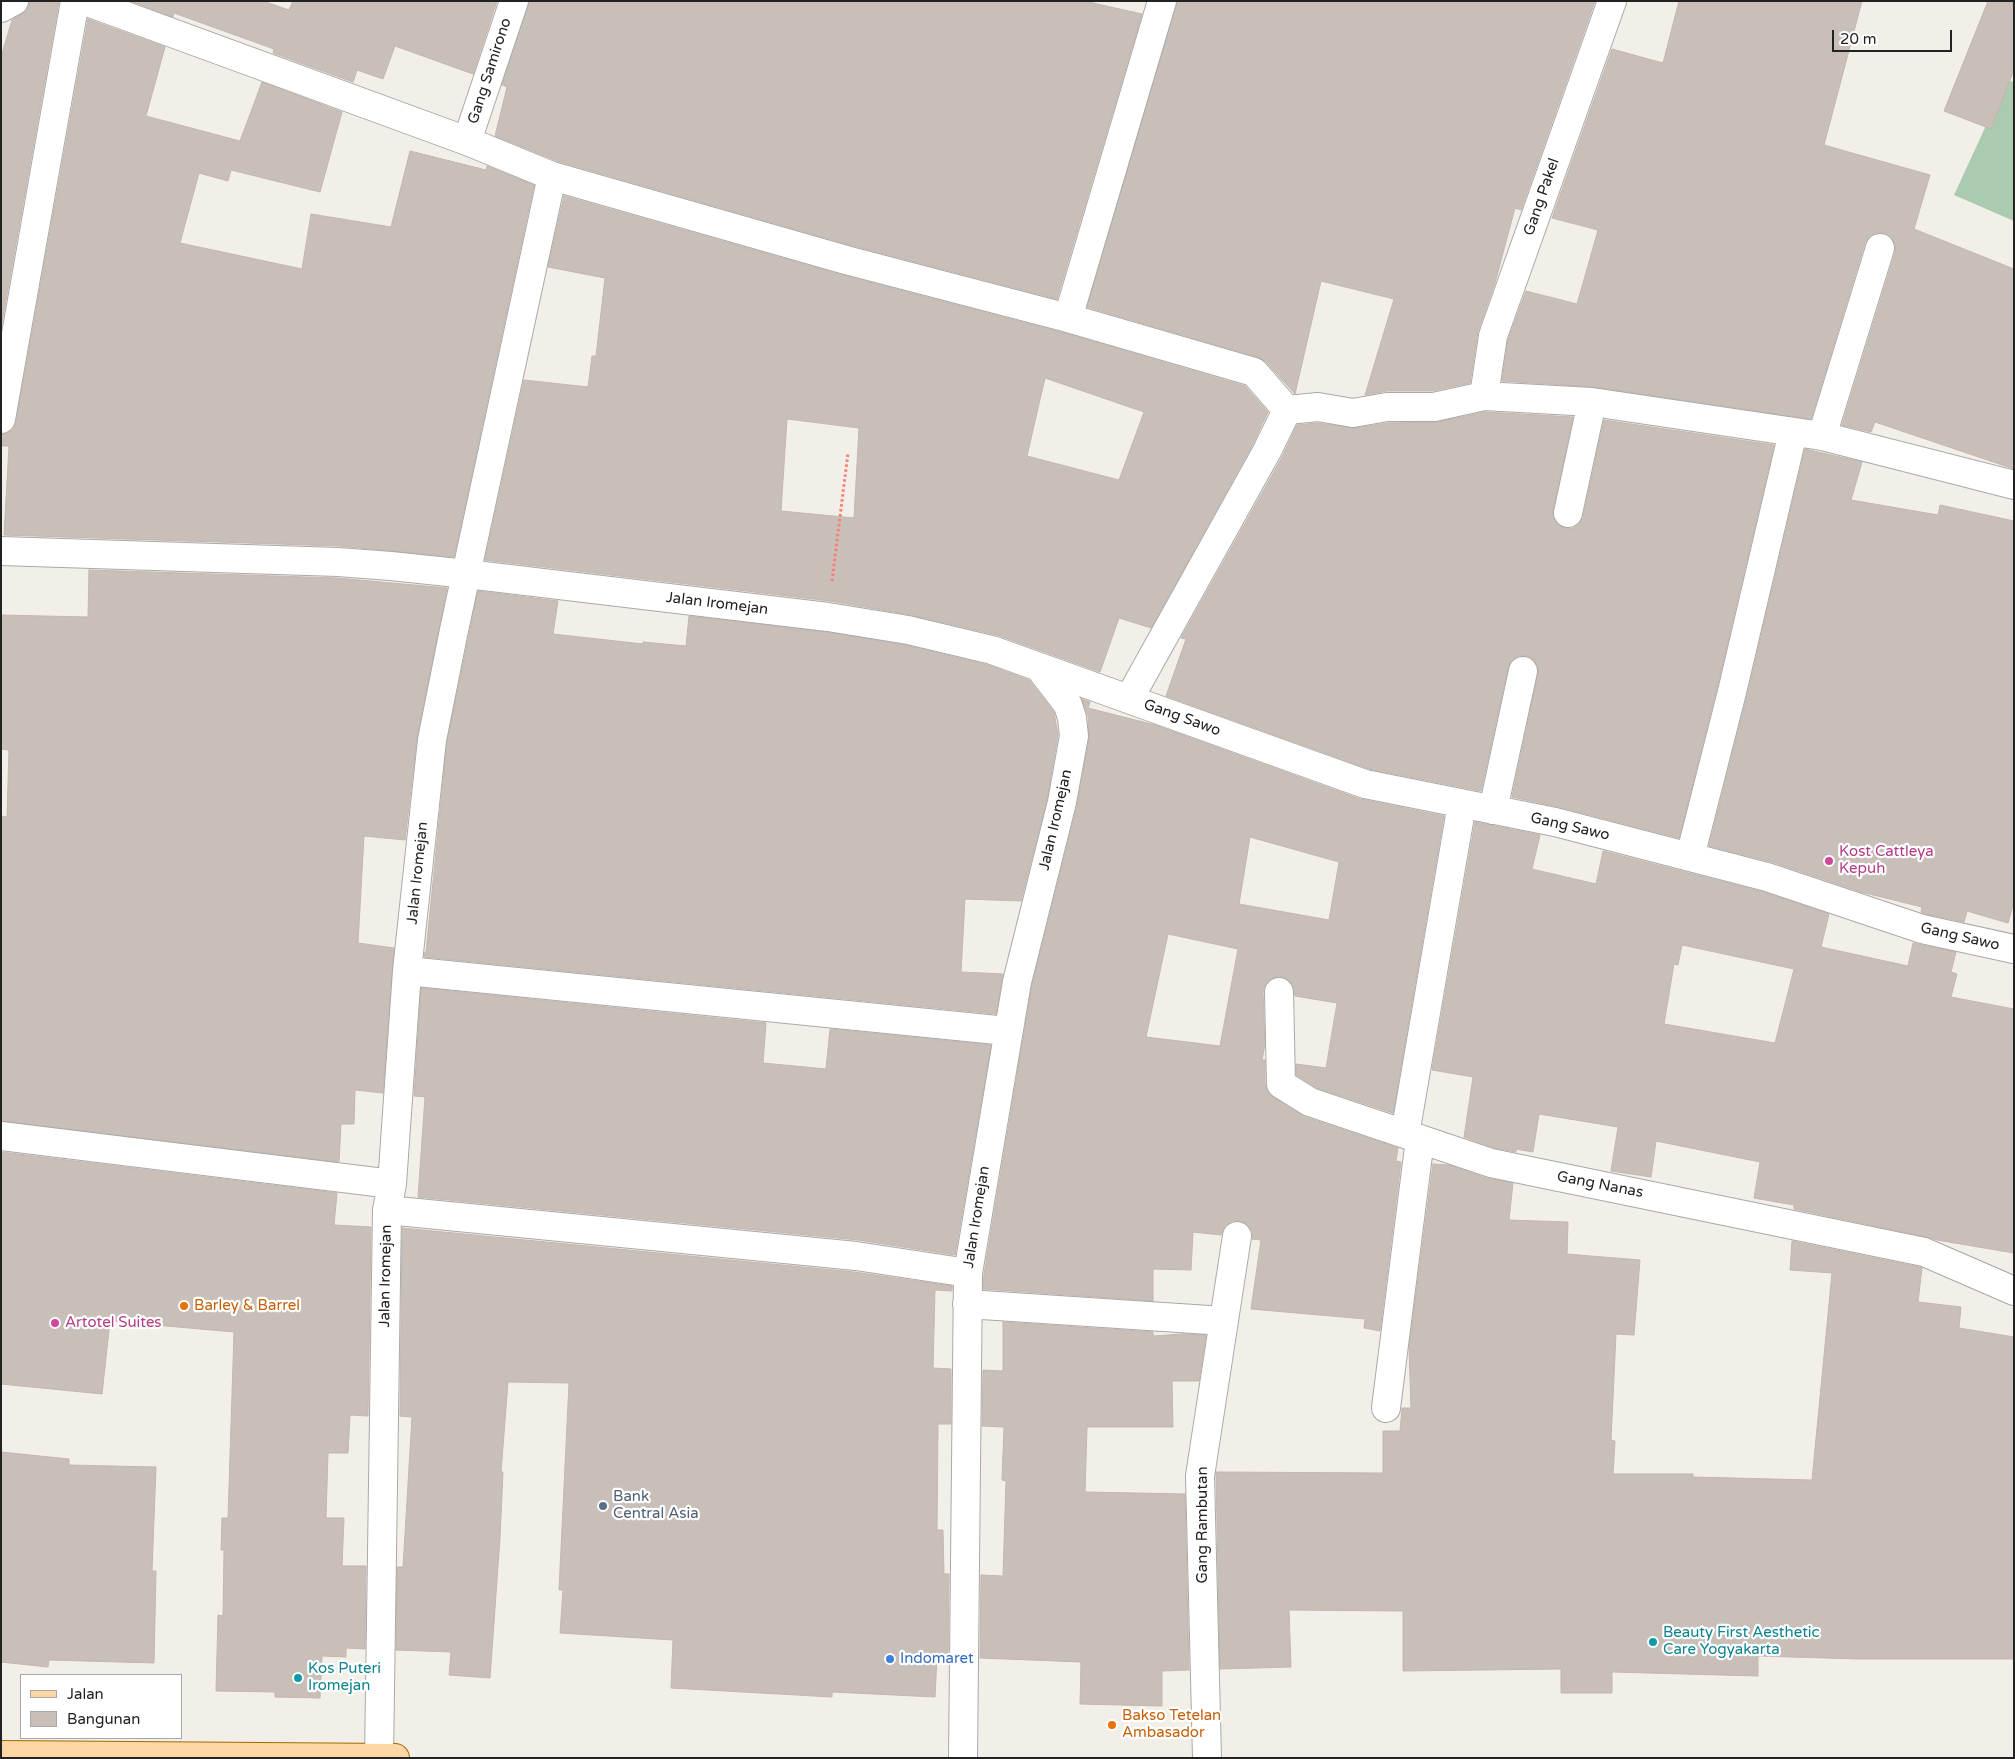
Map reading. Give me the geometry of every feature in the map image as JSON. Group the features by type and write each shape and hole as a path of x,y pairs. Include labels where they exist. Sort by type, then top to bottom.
{"main road":[{"path":"1,1755 395,1758"}],"street":[{"path":"1,8 14,1"},
{"path":"1,419 75,1"},
{"path":"85,1 467,142 552,176 846,260 1068,318 1254,372 1286,410"},
{"name":"Gang Samirono","path":"467,142 514,1"},
{"path":"1068,318 1162,1"},
{"name":"Gang Pakel","path":"1484,396 1493,336 1612,1"},
{"path":"1,551 338,562 467,574 552,176"},
{"path":"1822,436 1880,248"},
{"path":"1286,410 1318,407 1353,413 1387,407 1434,407 1484,396 1592,402 1822,436 2014,485"},
{"path":"1568,513 1592,402"},
{"path":"1129,699 1267,451 1286,410"},
{"path":"1690,857 1734,683 1793,432"},
{"name":"Jalan Iromejan","path":"379,1758 390,1197 407,970 432,740 467,574 828,617 908,630 992,650 1039,667 1068,705 1074,736 1062,802 1023,956 1007,1031 968,1273 963,1758"},
{"name":"Gang Sawo","path":"1039,667 1365,784 1555,822 1767,877 1922,929 2014,950"},
{"path":"1493,810 1523,671"},
{"path":"1386,1408 1413,1137 1462,804"},
{"path":"407,970 1007,1031"},
{"name":"Gang Nanas","path":"1279,992 1281,1084 1310,1102 1492,1163 1924,1252 2014,1291"},
{"path":"1,1136 390,1197 856,1256 968,1273"},
{"name":"Gang Rambutan","path":"1207,1758 1200,1476 1238,1236"},
{"path":"967,1304 1224,1321"}],"path":[{"path":"828,617 848,453"}],"green space":[{"path":"2007,80 2014,82 2014,221 1954,195"}],"building":[{"path":"30,1 59,1 1,328 1,57 12,20 27,10"},
{"path":"131,1 263,1 289,10 293,1 497,1 473,74 395,46 383,79 357,70 353,82 273,53 274,49 174,13 173,17"},
{"path":"529,1 1084,1 1142,14 1057,299 850,245 557,161 495,136 507,87 502,85"},
{"path":"1177,1 1595,1 1521,210 1515,208 1495,283 1478,331 1470,383 1432,391 1387,391 1365,395 1394,299 1321,281 1295,394 1266,362 1258,357 1087,307"},
{"path":"1679,1 1862,1 1824,145 1930,175 1914,229 2014,269 2014,469 1875,422 1871,432 1842,425 1895,253 1895,245 1892,238 1884,233 1876,233 1870,236 1865,243 1811,419 1594,387 1502,381 1508,340 1526,291 1577,304 1598,230 1552,218 1612,49 1663,63"},
{"path":"1988,1 2014,1 2014,70 1991,129 1944,111"},
{"path":"88,19 165,47 146,116 240,141 262,82 342,112 320,192 231,170 228,181 199,173 180,243 302,269 311,214 391,227 410,151 486,170 487,166 534,185 454,557 339,546 4,535 9,446 1,446 1,434 13,429 16,422"},
{"path":"564,196 842,275 1064,333 1245,386 1268,412 1253,444 1151,628 1119,618 1100,672 997,635 911,615 830,601 485,560 524,380 588,387 592,356 596,356 605,278 548,267","holes":["1045,378 1144,412 1119,480 1027,456","787,419 859,428 854,518 781,511"]},
{"path":"1485,412 1573,417 1553,510 1553,517 1557,524 1565,528 1573,528 1579,524 1583,517 1604,420 1774,445 1717,688 1679,838 1512,797 1538,674 1538,666 1533,659 1527,656 1518,656 1511,661 1508,668 1481,791 1369,769 1166,696 1186,639 1181,638 1281,459 1297,425 1317,423 1355,428 1388,423 1437,422"},
{"path":"1805,449 1862,462 1851,500 1938,515 1940,505 2014,521 2014,902 2008,923 1967,911 1964,922 1926,914 1921,912 1922,907 1861,892 1772,862 1709,846 1747,696"},
{"path":"89,570 337,578 447,588 417,737 405,840 364,836 358,943 394,948 383,1093 355,1090 354,1124 341,1124 339,1162 1,1121 1,816 7,817 9,750 1,749 1,615 88,617"},
{"path":"478,591 558,601 553,634 643,644 643,642 686,646 689,616 826,632 905,645 988,665 1029,680 1054,712 1058,735 1047,799 1021,901 965,899 961,972 1003,974 996,1014 424,957 447,742"},
{"path":"1082,699 1090,702 1088,708 1155,725 1360,799 1444,816 1393,1113 1317,1088 1296,1075 1296,1064 1326,1068 1337,1003 1295,996 1292,984 1287,979 1279,976 1271,979 1265,985 1263,992 1265,1044 1262,1060 1265,1060 1265,1084 1268,1092 1305,1117 1398,1148 1396,1161 1401,1162 1380,1331 1364,1328 1365,1319 1251,1309 1261,1240 1252,1239 1252,1231 1247,1224 1239,1221 1232,1221 1225,1226 1221,1235 1193,1232 1191,1270 1153,1269 1153,1301 983,1289 1032,985 1077,806 1089,739 1088,716","holes":["1250,837 1339,862 1329,920 1239,904","1168,934 1238,949 1220,1046 1146,1037"]},
{"path":"1475,822 1540,835 1532,869 1596,884 1603,851 1763,892 1829,914 1821,947 1908,966 1913,943 1956,952 1951,972 1957,974 1951,997 2014,1009 2014,1253 1937,1240 1794,1209 1794,1205 1754,1198 1760,1162 1656,1141 1651,1177 1611,1171 1618,1127 1539,1114 1533,1152 1516,1149 1516,1152 1495,1148 1464,1137 1473,1077 1432,1070","holes":["1682,945 1794,969 1775,1043 1664,1024 1674,964 1678,965"]},
{"path":"421,988 766,1023 763,1063 826,1069 830,1029 991,1045 955,1255 858,1240 418,1197 425,1097 414,1096"},
{"path":"1,1152 337,1193 334,1225 371,1227 368,1416 350,1415 348,1453 328,1453 326,1518 344,1518 342,1566 366,1566 365,1649 346,1648 346,1657 322,1656 320,1698 275,1697 275,1692 216,1691 218,1615 223,1616 224,1550 221,1550 222,1518 228,1518 234,1332 110,1321 102,1394 1,1384"},
{"path":"1433,1164 1449,1165 1486,1178 1513,1183 1509,1220 1568,1222 1567,1254 1640,1260 1634,1335 1616,1334 1611,1440 1615,1441 1613,1474 1693,1474 1693,1477 1812,1480 1832,1273 1790,1270 1792,1241 1922,1268 1918,1302 1961,1307 1959,1328 2014,1337 2014,1659 1859,1659 1758,1656 1758,1676 1612,1672 1612,1693 1561,1693 1561,1669 1403,1671 1403,1611 1289,1610 1291,1667 1220,1669 1216,1472 1383,1473 1383,1431 1400,1431 1402,1408 1411,1408 1409,1348"},
{"path":"402,1228 854,1272 952,1286 952,1291 935,1290 933,1368 951,1369 951,1424 938,1424 937,1530 943,1530 944,1574 949,1574 948,1657 937,1657 935,1697 832,1692 832,1697 671,1688 673,1640 560,1633 563,1590 559,1590 569,1383 508,1382 501,1472 503,1472 500,1538 490,1678 449,1675 451,1652 396,1650 397,1567 403,1567 412,1417 400,1416"},
{"path":"1003,1322 1153,1332 1153,1336 1206,1335 1199,1381 1172,1381 1173,1427 1087,1427 1085,1492 1185,1494 1189,1670 1162,1671 1162,1706 1080,1704 1081,1662 980,1658 981,1575 1003,1576 1006,1481 1002,1480 1004,1427 982,1426 983,1370 1003,1371"},
{"path":"1,1452 69,1459 69,1465 156,1467 152,1571 156,1571 154,1663 49,1660 48,1667 1,1662"}],"place":[{"name":"Kost Cattleya Kepuh","path":"1829,861"},
{"name":"Barley & Barrel","path":"184,1306"},
{"name":"Artotel Suites","path":"55,1323"},
{"name":"Bank Central Asia","path":"603,1506"},
{"name":"Beauty First Aesthetic Care Yogyakarta","path":"1653,1642"},
{"name":"Indomaret","path":"890,1659"},
{"name":"Kos Puteri Iromejan","path":"298,1678"},
{"name":"Bakso Tetelan Ambasador","path":"1112,1725"}]}
